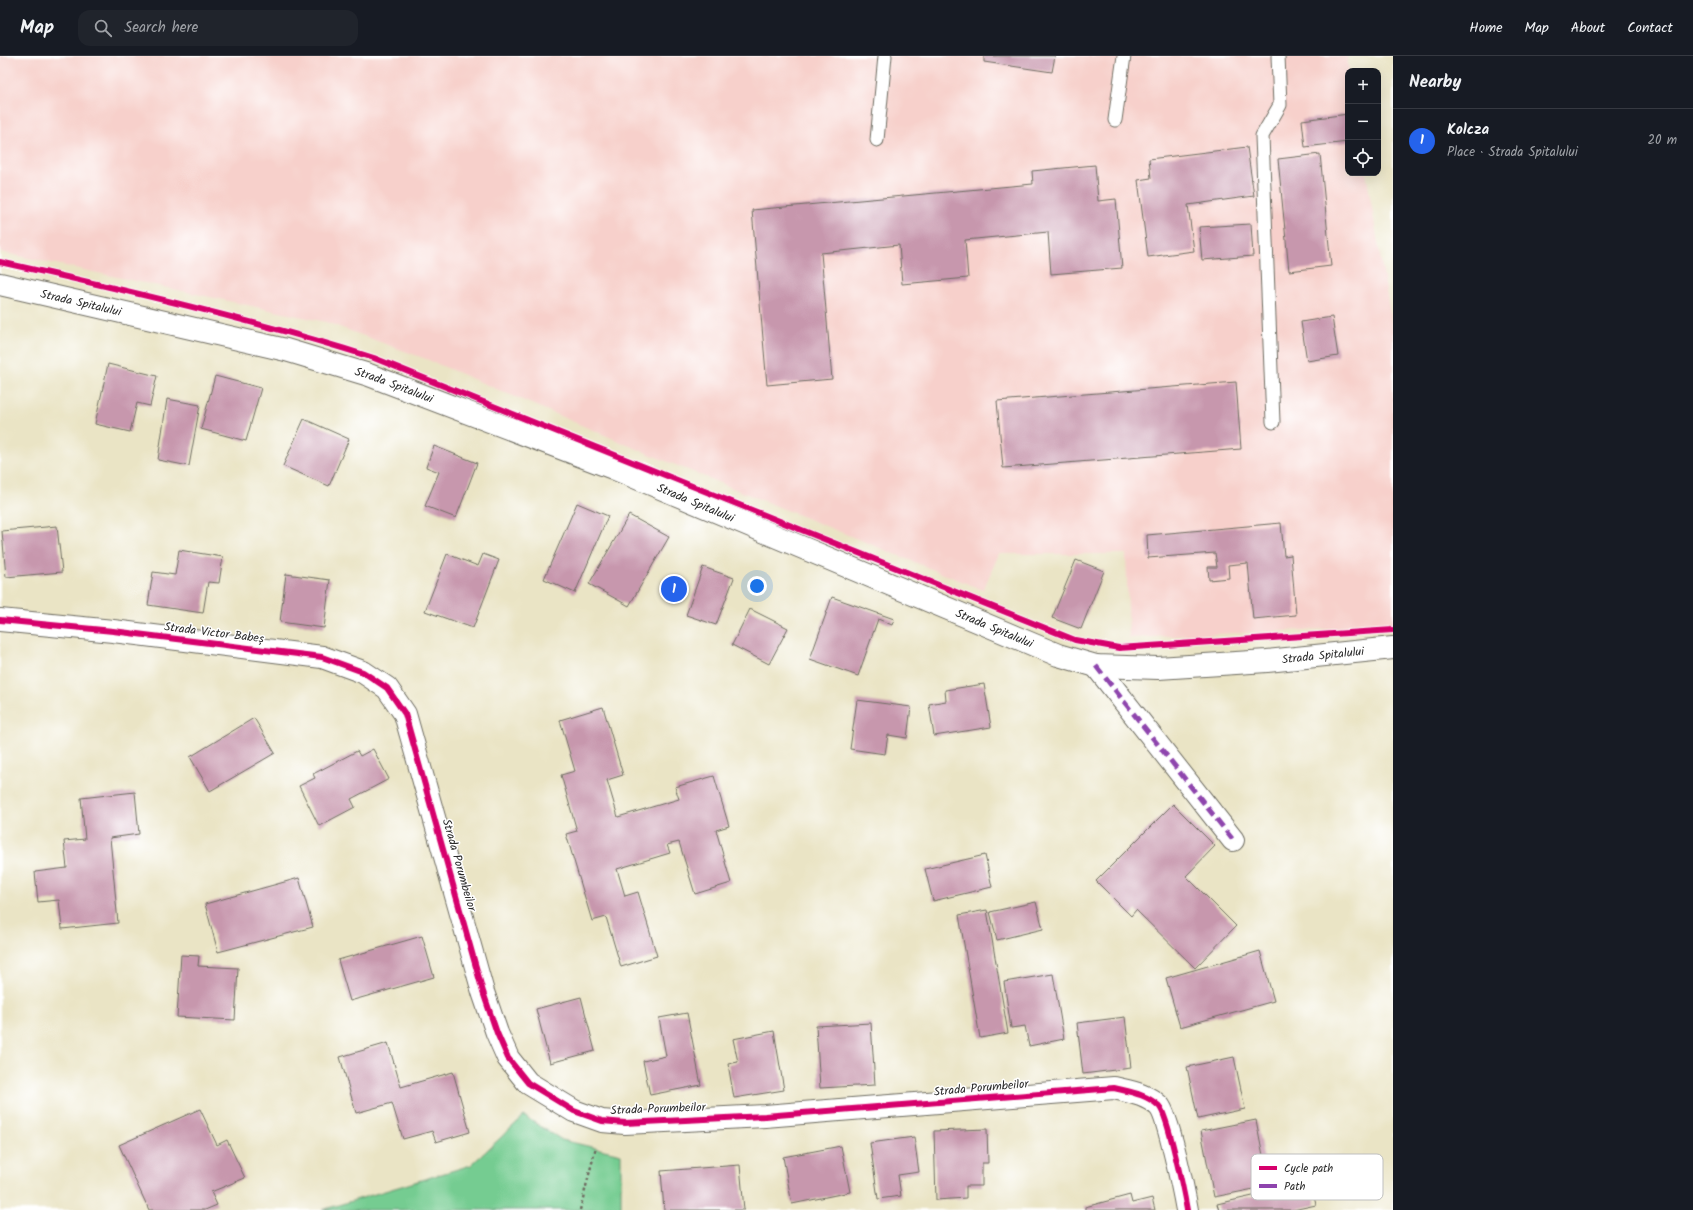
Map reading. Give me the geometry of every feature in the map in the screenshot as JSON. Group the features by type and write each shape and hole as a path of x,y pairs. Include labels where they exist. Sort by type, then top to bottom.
{"street":[{"name":"Strada Spitalului","path":"0,284 286,350 369,375 613,468 1058,655 1096,666 1158,668 1267,661 1393,648"},
{"name":"Strada Victor Babeș","path":"0,620 113,631 322,657 363,672 387,688 405,714"},
{"path":"1096,666 1233,840"},
{"name":"Strada Porumbeilor","path":"405,714 483,992 497,1033 508,1058 528,1083 574,1112 602,1121 626,1123 764,1116 1114,1088 1142,1095 1160,1107 1173,1146 1187,1210"}],"lane":[{"path":"877,140 885,56"},
{"path":"1115,120 1124,56"},
{"path":"1272,422 1262,136 1280,105 1278,56"}],"path":[{"path":"580,1210 602,1121"}],"shaded area":[{"path":"0,56 1347,56 1349,68 1345,68 1345,176 1367,176 1393,331 1393,626 1129,638 1126,554 999,554 983,590 656,457 426,359 326,322 0,252"}],"green space":[{"path":"524,1116 562,1140 621,1154 621,1210 322,1210 471,1165"}],"building":[{"path":"984,56 1055,56 1052,72 984,62"},
{"path":"1345,114 1345,142 1305,147 1302,120"},
{"path":"1247,147 1254,196 1188,205 1194,251 1148,257 1138,180 1151,178 1149,159"},
{"path":"1320,154 1331,266 1289,271 1278,159"},
{"path":"1095,165 1098,201 1116,199 1122,268 1051,274 1048,232 965,240 968,278 902,284 899,245 821,253 832,379 767,385 752,210 1033,184 1032,171"},
{"path":"1251,224 1253,256 1202,260 1199,227"},
{"path":"1332,317 1338,356 1307,361 1301,322"},
{"path":"108,364 157,376 150,406 137,403 130,432 95,424"},
{"path":"215,376 261,388 246,441 201,429"},
{"path":"1236,382 1241,449 1003,468 997,401"},
{"path":"167,399 200,405 189,466 158,460"},
{"path":"304,419 349,439 329,486 283,466"},
{"path":"434,446 477,463 456,518 425,506 439,472 426,467"},
{"path":"577,503 608,516 575,593 544,579"},
{"path":"629,515 669,537 629,606 589,584"},
{"path":"1281,523 1284,556 1291,555 1296,615 1253,619 1248,563 1228,565 1229,578 1209,580 1208,567 1217,567 1215,553 1148,558 1147,535"},
{"path":"57,526 62,572 6,577 2,531"},
{"path":"179,550 223,557 219,583 208,582 203,613 148,605 153,572 175,575"},
{"path":"447,554 478,566 483,554 499,560 473,628 425,611"},
{"path":"1076,560 1104,571 1081,629 1052,618"},
{"path":"703,567 734,578 716,625 686,615"},
{"path":"286,574 330,580 324,628 280,622"},
{"path":"832,597 894,619 892,625 878,619 858,676 810,659"},
{"path":"750,609 788,628 769,664 732,645"},
{"path":"984,684 991,727 934,736 929,704 946,701 945,690"},
{"path":"857,700 911,707 907,738 888,735 885,754 850,749"},
{"path":"603,707 623,775 607,780 618,817 679,799 675,787 714,776 729,826 716,830 731,883 695,894 679,842 667,845 670,853 617,869 625,896 638,892 657,956 621,967 606,917 592,921 566,834 577,831 561,775 575,771 560,720"},
{"path":"254,718 275,753 210,791 190,757"},
{"path":"373,749 389,779 351,799 355,807 319,826 299,786 315,778 313,774 357,751 360,756"},
{"path":"135,792 139,834 110,838 118,923 62,929 59,900 38,902 35,872 67,868 64,841 85,839 81,798"},
{"path":"1173,804 1215,846 1186,876 1236,926 1195,968 1136,910 1131,916 1096,881"},
{"path":"985,855 992,887 933,901 925,869"},
{"path":"299,878 313,927 218,952 205,904"},
{"path":"1036,902 1043,929 997,940 990,912"},
{"path":"987,910 1008,1033 980,1038 959,915"},
{"path":"422,936 434,977 350,1001 338,960"},
{"path":"1260,951 1274,1001 1180,1027 1166,978"},
{"path":"181,955 199,956 198,966 238,968 235,1020 177,1017"},
{"path":"1053,974 1064,1039 1029,1046 1025,1026 1011,1028 1004,982"},
{"path":"581,997 595,1051 550,1063 536,1009"},
{"path":"687,1013 701,1085 650,1095 643,1061 666,1056 659,1018"},
{"path":"1125,1017 1131,1068 1083,1074 1077,1023"},
{"path":"871,1023 875,1085 820,1088 816,1026"},
{"path":"774,1031 784,1090 734,1098 728,1064 738,1062 733,1039"},
{"path":"388,1043 401,1087 453,1072 470,1132 436,1142 432,1131 403,1139 392,1103 356,1113 340,1057"},
{"path":"1234,1057 1245,1109 1198,1119 1187,1067"},
{"path":"200,1109 217,1145 227,1140 245,1178 211,1192 217,1205 205,1210 149,1210 119,1145"},
{"path":"1256,1120 1263,1154 1251,1154 1251,1190 1214,1197 1201,1131"},
{"path":"987,1129 988,1163 982,1163 982,1186 966,1186 966,1198 936,1200 934,1131"},
{"path":"914,1137 919,1172 898,1175 901,1196 878,1199 870,1143"},
{"path":"841,1146 850,1192 792,1204 783,1157"},
{"path":"740,1165 744,1210 664,1210 661,1171"},
{"path":"1130,1195 1132,1203 1152,1198 1155,1210 1085,1210 1085,1207"},
{"path":"1251,1196 1251,1200 1315,1200 1316,1205 1293,1210 1219,1210 1217,1204"}],"marked path":[{"path":"1096,666 1233,840"}],"cycle path":[{"path":"0,262 141,294 235,318 374,358 1075,640 1119,648 1393,630"},
{"path":"0,620 113,631 322,657 363,672 387,688 405,714 483,992 497,1033 508,1058 528,1083 574,1111 602,1121 625,1123 765,1116 1114,1088 1143,1096 1154,1102 1163,1112 1171,1138 1187,1210"}],"place":[{"name":"Kolcza","path":"674,589"}]}
